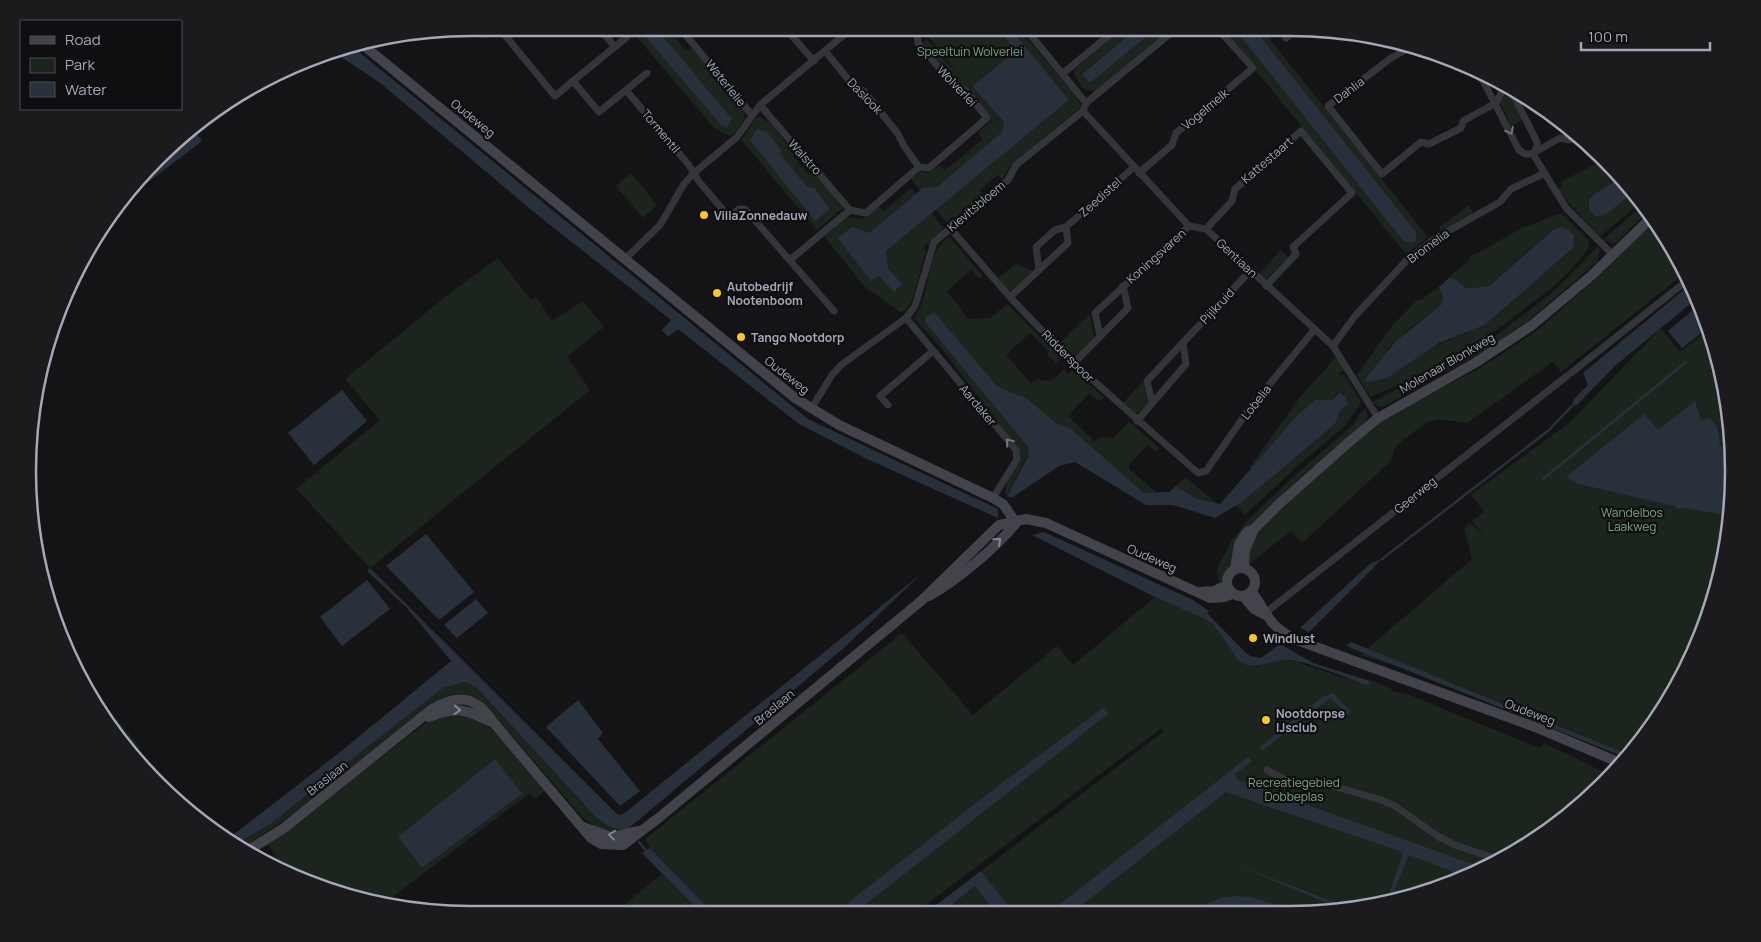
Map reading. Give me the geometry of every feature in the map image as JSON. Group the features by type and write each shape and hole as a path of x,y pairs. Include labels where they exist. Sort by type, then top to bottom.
{"main road":[{"name":"Oudeweg","path":"369,49 626,258 777,384 811,409 1003,504 1016,523 1026,520 1046,523 1215,599 1230,590"},
{"name":"Molenaar Blonkweg","path":"1240,569 1245,550 1254,529 1279,504 1378,418 1506,343 1556,307 1646,222"},
{"name":"Braslaan","path":"253,847 284,828 421,720 455,709 471,712 493,722 582,826 611,837 642,830 920,601 999,525 1016,523"},
{"path":"1240,569 1250,572 1255,578 1255,585 1248,594 1230,590 1228,576 1240,569"},
{"name":"Oudeweg","path":"1248,594 1261,604 1264,614 1280,631 1309,645 1526,724 1615,760"}],"street":[{"path":"505,36 555,96 628,36"},
{"path":"606,36 615,47"},
{"name":"Waterlelie","path":"687,36 752,115"},
{"path":"792,36 814,61"},
{"path":"626,258 660,224 684,184 734,139 760,104 843,36"},
{"name":"Wolverlei","path":"917,36 918,43 955,87 965,90 987,118 929,168 920,167"},
{"path":"1031,36 1086,103"},
{"path":"1062,74 1108,36"},
{"path":"1167,36 1086,103 1083,111 1189,226"},
{"name":"Vogelmelk","path":"1140,173 1172,144 1176,133 1253,68 1224,36"},
{"name":"Daslook","path":"825,51 856,89 864,91 887,119 920,167"},
{"name":"Dahlia","path":"1403,51 1391,58 1328,106 1382,174 1421,142 1429,144 1461,128 1463,121 1496,102"},
{"path":"573,82 599,112 647,73"},
{"path":"1484,82 1519,150 1526,154 1533,154 1560,138 1571,139"},
{"name":"Tormentil","path":"626,90 725,212 731,215 739,209 745,209 790,260"},
{"path":"1496,102 1503,92"},
{"path":"1514,99 1537,142 1537,147 1533,154"},
{"name":"Walstro","path":"760,104 850,210"},
{"name":"Kievitsbloem","path":"811,409 832,375 841,365 906,318 915,306 934,242 1008,180 1016,165 1083,111"},
{"name":"Kattestaart","path":"1206,229 1232,201 1235,189 1301,131 1352,193 1293,247 1296,254 1266,286"},
{"path":"1533,154 1566,208 1613,255"},
{"path":"834,311 790,260 820,233 850,210 866,213 920,167"},
{"name":"Zeedistel","path":"1039,270 1036,247 1056,230 1066,227 1134,167"},
{"name":"Bromelia","path":"1333,346 1355,316 1365,308 1406,261 1434,239 1500,202 1511,189 1545,173"},
{"name":"Gentiaan","path":"1189,226 1206,229 1333,346 1378,418"},
{"name":"Koningsvaren","path":"1100,336 1095,313 1189,226"},
{"path":"1010,297 1068,243 1066,227"},
{"name":"Ridderspoor","path":"950,228 1010,297 1074,364 1198,473"},
{"name":"Pijlkruid","path":"1152,403 1147,381 1251,270"},
{"name":"Geerweg","path":"1264,614 1683,285"},
{"name":"Koningsvaren","path":"1074,364 1128,308 1123,286"},
{"name":"Aardaker","path":"906,318 1018,454 992,498"},
{"name":"Lobelia","path":"1198,473 1206,471 1247,412 1314,330"},
{"path":"1137,421 1186,364 1182,343"},
{"path":"888,405 880,396 933,351"},
{"path":"1266,770 1289,782 1330,784 1378,799 1395,806 1439,837 1454,845 1490,857"}],"green space":[{"path":"636,36 645,36 732,119 662,36 674,36 686,51 692,48 745,112 738,129 730,136 714,128"},
{"name":"Speeltuin Wolverlei","path":"928,36 1004,36 1011,45 1011,55 972,86 1004,122 1002,132 937,187 920,190 911,179 920,172 929,173 940,165 945,170 983,139 978,133 992,120 968,89 958,85 923,43 927,39 964,82"},
{"path":"1017,36 1025,36 1075,95 1080,108 1010,166 1002,179 998,175 980,190 984,195 948,224 936,209 1069,100"},
{"path":"1114,36 1127,36 1082,73 1090,83 1147,36 1162,36 1095,92 1085,90 1074,76 1075,69"},
{"path":"1228,36 1240,36 1403,241 1414,243 1416,241 1416,232 1260,36 1267,36 1428,237 1406,254"},
{"path":"1507,95 1511,97 1523,120 1511,126 1500,102 1502,97"},
{"path":"760,116 767,122 769,121 788,145 797,152 793,156 809,175 813,171 843,208 817,230 741,140 757,117"},
{"path":"1596,163 1614,181 1608,188 1591,196 1588,206 1627,196 1635,207 1602,235 1598,235 1557,190 1563,186 1561,182"},
{"path":"631,173 657,205 643,218 616,186"},
{"path":"911,188 916,194 869,233 871,281 879,276 902,284 888,268 886,251 932,213 943,228 929,244 926,243 923,249 926,250 912,300 905,311 900,312 865,287 824,236 847,217 863,219 879,206 884,211"},
{"path":"1469,205 1473,213 1441,231 1439,227"},
{"path":"1638,210 1642,217 1618,241 1613,243 1603,240"},
{"path":"1561,213 1588,240 1589,248 1570,271 1553,287 1482,341 1421,375 1370,397 1357,375 1391,327 1417,300 1420,300 1439,287 1443,297 1441,305 1407,331 1386,351 1425,350 1485,325 1573,248 1554,229 1490,284 1484,287 1466,288 1455,279 1449,278 1450,276 1468,262 1470,257 1522,228"},
{"path":"1649,226 1679,277 1561,372 1553,362 1467,423 1438,419 1427,422 1403,440 1395,448 1390,462 1302,543 1291,531 1249,564 1250,546 1259,531 1299,491 1378,422 1480,368 1534,333 1596,279"},
{"path":"949,237 983,276 980,279 971,270 947,291 968,319 990,318 1007,304 1061,358 1056,364 1047,354 1049,351 1030,333 1006,355 1031,383 1039,379 1050,381 1064,369 1068,374 1072,370 1105,398 1099,401 1089,394 1068,416 1094,441 1102,437 1113,438 1129,421 1159,448 1156,452 1148,445 1129,465 1129,469 1157,493 1144,493 1139,490 1071,429 1055,422 1026,398 997,386 1029,451 1007,497 1005,494 1007,480 1021,456 1018,449 942,349 914,318 924,298 936,253 941,244"},
{"path":"1598,246 1600,251 1597,262 1528,321 1491,347 1385,406 1380,407 1372,402 1397,389 1414,383 1490,340 1552,293"},
{"path":"1281,250 1288,257 1266,279 1260,273"},
{"path":"498,258 531,300 536,297 552,321 583,301 604,327 567,357 590,390 370,568 296,489 380,420 345,379 445,297"},
{"path":"1015,264 1034,271 1013,290 1007,290 997,279"},
{"path":"1090,314 1094,337 1078,355 1070,356 1059,344"},
{"name":"Wandelbos Laakweg","path":"1661,328 1680,352 1703,335 1716,386 1724,443 1724,499 1716,556 1702,611 1680,663 1651,713 1622,752 1454,683 1360,655 1472,559 1464,529 1470,523 1484,535 1472,521 1484,512 1471,495 1570,422"},
{"path":"1336,357 1344,370 1339,373 1340,376 1344,374 1361,402 1346,425 1303,461 1245,515 1236,505 1335,424 1339,412 1346,406 1337,393 1332,400 1272,445 1250,471 1250,467 1300,397"},
{"path":"1143,381 1148,404 1137,414 1122,404"},
{"path":"1366,409 1368,418 1365,423 1303,475 1241,534 1232,566 1219,583 1217,568 1232,540 1247,521 1293,477 1353,425 1361,412"},
{"path":"1185,477 1215,502 1195,498 1176,486"},
{"name":"Recreatiegebied Dobbeplas","path":"1155,597 1203,617 1212,623 1239,661 1256,667 1279,659 1294,661 1368,686 1370,681 1372,681 1392,689 1391,691 1407,694 1539,748 1544,743 1603,772 1577,798 1555,816 1507,848 1482,861 1430,883 1403,891 1347,902 1318,905 943,906 973,882 981,871 1164,731 1163,727 924,906 706,906 650,848 645,839 902,633 973,715 1057,646 1073,665"},
{"path":"465,682 477,688 584,805 606,825 621,830 606,830 583,818 488,708 470,696 457,694 437,701 309,803 249,845 242,840 309,794 443,688"},
{"path":"462,713 487,725 508,746 545,791 535,799 530,793 391,898 331,883 279,861 268,844 433,718","holes":["522,794 422,868 398,837"]},
{"path":"116,718 140,748 138,750 126,736 114,719"},
{"path":"662,874 694,906 623,906"}],"water":[{"path":"645,36 663,36 732,119 727,128 721,125"},
{"path":"1004,36 1017,36 1069,100 886,251 888,268 902,284 894,292 879,276 871,281 838,238 852,227 869,233 923,188 937,187 1002,132 1004,122 972,86 1011,55 1011,45"},
{"path":"1127,36 1147,36 1090,83 1082,74"},
{"path":"1240,36 1260,36 1416,232 1416,241 1413,243 1403,241"},
{"path":"358,51 808,419 998,509 998,518 867,459 799,424 678,329 668,337 662,330 671,320 540,217 379,82 340,56"},
{"path":"757,129 767,132 781,150 780,154 807,187 814,188 830,209 815,221 750,140"},
{"path":"197,134 202,141 141,187"},
{"path":"1614,181 1628,197 1605,214 1595,216 1589,210 1589,199"},
{"path":"1561,227 1574,235 1573,248 1485,325 1439,343 1387,378 1367,382 1365,379 1396,341 1441,305 1443,297 1439,287 1449,278 1455,279 1466,288 1490,285 1554,229"},
{"path":"1685,289 1691,303 1615,366 1577,405 1572,406 1574,399 1588,385 1583,373"},
{"path":"1694,309 1702,332 1682,348 1668,331"},
{"path":"934,312 997,386 1026,398 1055,422 1071,429 1144,493 1169,492 1176,486 1195,498 1220,504 1296,417 1315,400 1332,400 1339,393 1346,397 1348,404 1339,412 1335,424 1242,502 1215,518 1173,505 1146,505 1075,462 1059,466 1013,497 1007,497 1028,456 1028,447 925,322 925,318"},
{"path":"342,390 367,421 314,465 288,433"},
{"path":"1695,401 1701,420 1709,418 1717,426 1720,445 1724,448 1722,515 1685,508 1678,509 1674,506 1579,484 1566,477 1644,414 1658,430"},
{"path":"1044,532 1193,600 1209,611 1207,613 1250,656 1261,658 1280,644 1313,663 1370,681 1368,686 1319,667 1291,660 1252,666 1245,664 1239,661 1212,623 1155,597 1032,535"},
{"path":"426,534 474,592 439,620 386,566"},
{"path":"1382,559 1309,632 1300,628 1371,563"},
{"path":"370,568 617,814 622,815 921,574 845,647 629,828 617,829 598,819 477,688 465,682 443,688 338,770 315,793 307,795 270,824 242,840 233,835 339,753 451,661 407,608 367,571"},
{"path":"367,580 390,609 342,646 320,617"},
{"path":"476,599 488,613 457,638 444,625"},
{"path":"1351,642 1622,752 1619,755 1346,646"},
{"path":"1333,693 1350,711 1348,715 1330,698 1262,751 1260,747 1322,697"},
{"path":"578,700 603,733 598,739 640,791 620,806 546,727"},
{"path":"1103,708 1108,714 864,906 844,906 1003,782"},
{"path":"1248,757 1252,761 1235,774 1238,780 1474,865 1456,873 1409,855 1393,893 1389,894 1402,852 1226,792 1081,906 1058,906"},
{"path":"495,759 522,794 422,868 398,837"},
{"path":"650,848 706,906 694,906 642,853"},
{"path":"1228,862 1337,903 1330,904"},
{"path":"981,871 1008,906 990,906 975,886 950,906 935,906"},
{"path":"1252,897 1278,906 1203,906 1220,898"}],"waterway":[{"path":"1543,479 1686,362"},
{"path":"1382,559 1549,430 1572,406"},
{"path":"639,842 648,853"}],"place":[{"name":"VillaZonnedauw","path":"704,215"},
{"name":"Autobedrijf Nootenboom","path":"717,293"},
{"name":"Tango Nootdorp","path":"741,337"},
{"name":"Windlust","path":"1253,638"},
{"name":"Nootdorpse IJsclub","path":"1266,720"}]}
